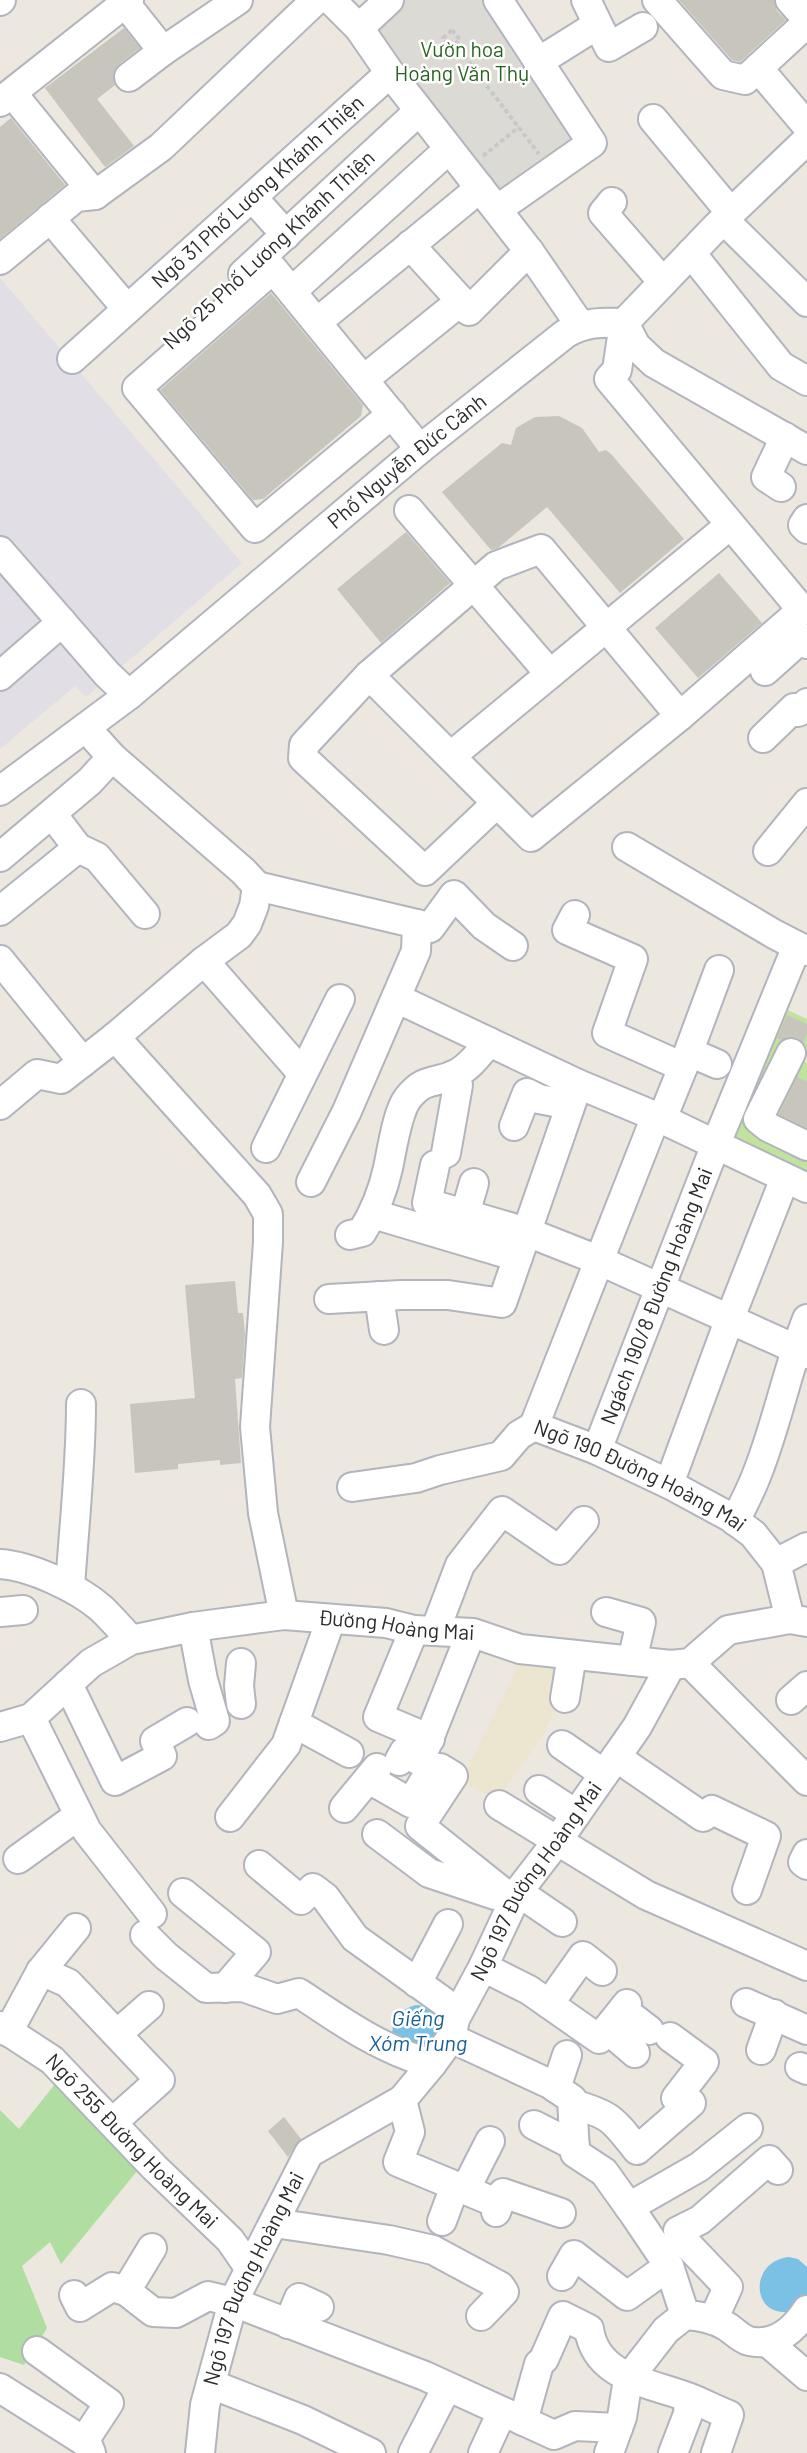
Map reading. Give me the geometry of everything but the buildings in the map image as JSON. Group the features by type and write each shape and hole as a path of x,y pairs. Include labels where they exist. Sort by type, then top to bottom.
{"street":[{"path":"0,260 76,196 95,195 161,147 316,0"},
{"path":"331,0 359,28 390,73 529,251 580,325 602,322 624,323"},
{"path":"359,28 389,0"},
{"path":"301,283 477,184 592,143 498,0"},
{"path":"657,0 723,75 745,80 807,21 790,0"},
{"path":"95,195 6,98 127,2 163,51"},
{"path":"129,77 228,2"},
{"path":"538,62 591,13 609,47 643,27"},
{"path":"369,675 531,837 680,716 802,610 609,379 617,370 624,323 727,217 805,144 758,69"},
{"name":"Ngõ 31 Phố Lương Khánh Thiện","path":"72,359 390,73"},
{"name":"Ngõ 25 Phố Lương Khánh Thiện","path":"118,389 419,111"},
{"path":"653,119 727,217 807,302"},
{"path":"327,314 410,245 477,184 547,164 576,143"},
{"path":"253,198 301,283 373,372 425,446"},
{"path":"612,202 603,213 663,282"},
{"path":"50,218 127,309"},
{"path":"410,245 469,310 529,251"},
{"path":"691,253 781,366 807,381"},
{"path":"392,414 255,528 137,388 273,268 392,414 425,446"},
{"path":"373,372 461,301"},
{"path":"624,323 636,346 654,363 796,443 766,477 781,487"},
{"name":"Phố Nguyễn Đức Cảnh","path":"0,790 129,695 425,446 580,325"},
{"path":"410,510 550,674"},
{"path":"807,519 803,525 807,529"},
{"path":"451,756 730,525"},
{"path":"497,803 425,871 303,758 304,746 369,675 496,566 541,549 680,716"},
{"path":"0,551 107,674 129,695"},
{"path":"0,676 62,622"},
{"path":"765,671 802,638 807,644"},
{"path":"764,738 794,708 798,712 807,703"},
{"path":"86,728 112,757 243,871 257,886 430,928 454,895 484,926 513,946"},
{"path":"0,857 90,781 112,757"},
{"path":"768,851 807,803"},
{"path":"52,814 78,848 97,857 145,914"},
{"path":"627,847 774,934 802,948"},
{"path":"0,911 78,848"},
{"path":"0,1105 37,1074 61,1079 239,935 247,924 254,906 257,886"},
{"path":"575,915 567,930 633,959 607,1033 686,1060 717,1064"},
{"path":"311,1182 347,1111 416,951 417,924"},
{"name":"Ngách 190/8 Đường Hoàng Mai","path":"597,1450 716,1144 802,948"},
{"path":"0,960 83,1062"},
{"path":"204,961 302,1073"},
{"name":"Ngõ 190 Đường Hoàng Mai","path":"719,970 686,1060 598,1260 534,1426 597,1450 669,1484 735,1521 753,1534 776,1563 798,1621"},
{"path":"396,998 489,1042 574,1095 659,1118 752,1160 796,1183 730,1318 669,1484"},
{"path":"266,1148 340,999"},
{"path":"115,1037 256,1195 268,1214 255,1427 263,1513 284,1615"},
{"path":"350,1235 362,1232 373,1214 387,1171 393,1137 407,1099 426,1081 453,1076 470,1063 489,1042"},
{"path":"791,1053 758,1119 768,1127 807,1146"},
{"path":"453,1076 458,1085 441,1159 427,1203 465,1214 522,1245"},
{"path":"514,1126 527,1094 539,1099 574,1095"},
{"path":"329,1299 448,1295 502,1303 574,1095"},
{"path":"752,1160 768,1127"},
{"path":"465,1214 474,1183"},
{"path":"373,1214 598,1260 801,1351"},
{"path":"379,1296 384,1330"},
{"path":"735,1521 757,1474 801,1351 807,1319"},
{"path":"70,1587 81,1460 81,1404"},
{"path":"352,1486 416,1478 501,1456 519,1435 534,1426"},
{"path":"404,1763 378,1717 460,1565 502,1511 560,1550 584,1521"},
{"path":"776,1563 807,1547"},
{"path":"0,1564 14,1565 70,1587 101,1608 131,1640"},
{"path":"606,1612 642,1622 632,1661"},
{"name":"Đường Hoàng Mai","path":"0,1727 32,1718 91,1663 131,1640 193,1627 284,1615 386,1623 424,1631 471,1633 520,1649 681,1664"},
{"path":"230,1817 286,1745 331,1619"},
{"path":"798,1621 728,1630 681,1664 807,1781"},
{"path":"68,1684 115,1781 162,1756 155,1741 198,1724 215,1721 193,1627"},
{"path":"344,1808 404,1763 471,1633"},
{"path":"564,1698 572,1655"},
{"name":"Ngõ 197 Đường Hoàng Mai","path":"200,2453 205,2405 233,2302 309,2153 402,2100 432,2064 455,2025 516,1897 681,1664"},
{"path":"206,1688 240,1684"},
{"path":"32,1718 87,1831 149,1925 166,1956 206,1988 243,1987 277,1999 299,1993 364,2037 401,2054 432,2064"},
{"path":"294,1723 349,1753"},
{"path":"562,1745 610,1765 703,1817 712,1810 766,1836 747,1890"},
{"path":"404,1763 440,1768 453,1776 420,1826 516,1897 562,1922"},
{"path":"539,1790 576,1814"},
{"path":"500,1805 646,1895 807,1966"},
{"path":"18,1859 79,1815"},
{"path":"377,1834 429,1873 516,1897"},
{"path":"807,1854 803,1862 807,1864"},
{"path":"259,1865 302,1900 313,1888 325,1897 355,1938 417,1983 455,2025 564,2096 605,2114 618,2125 637,2150 688,2106 676,2098 704,2062 651,2040 619,2014 599,2039 539,1989 483,1967"},
{"path":"183,1893 256,1952 225,1988"},
{"path":"417,1983 448,1924"},
{"path":"4,2029 41,1971 76,1928"},
{"path":"539,1989 583,1956 602,1971"},
{"path":"249,1960 292,1995"},
{"path":"41,1971 68,1983 160,2080 113,2122"},
{"path":"746,2003 807,2030"},
{"path":"117,2034 149,2006"},
{"path":"761,2050 774,2014"},
{"name":"Ngõ 255 Đường Hoàng Mai","path":"4,2029 51,2060 154,2167 230,2240 250,2269"},
{"path":"567,2055 564,2096 575,2153 604,2172 629,2207 669,2266 685,2315"},
{"path":"402,2100 410,2132 398,2162 460,2188 497,2210 503,2193 561,2213"},
{"path":"534,2125 575,2146"},
{"path":"629,2207 699,2167 748,2128"},
{"path":"442,2221 490,2141"},
{"path":"713,2320 728,2287 687,2244 678,2231 700,2220 769,2160 778,2170"},
{"path":"274,2223 389,2240 433,2250 500,2286 504,2292 502,2296 481,2316"},
{"path":"126,2291 152,2248"},
{"path":"562,2276 574,2255 627,2296 669,2266"},
{"path":"74,2295 80,2307 112,2288 126,2291 153,2312 176,2313 208,2296 233,2302 436,2381 554,2435 575,2426 614,2440 622,2417 628,2379 666,2330 685,2315 713,2320 725,2325 748,2341 767,2342 782,2338 806,2316"},
{"path":"288,2324 298,2298 320,2307"},
{"path":"483,2453 513,2416 563,2316 589,2329 590,2341 599,2357 628,2379 689,2398 729,2415 716,2453"},
{"path":"767,2342 807,2376"},
{"path":"0,2388 86,2448 109,2403 37,2351"},
{"path":"413,2453 436,2381"},
{"path":"211,2384 303,2420 370,2453"},
{"path":"673,2453 688,2414 689,2398"}],"path":[{"path":"453,30 460,40 455,44 450,48 443,38 453,30"},
{"path":"455,44 547,164"},
{"path":"477,184 519,127"}],"shaded area":[{"name":"Vườn hoa Hoàng Văn Thụ","path":"398,0 489,0 583,142 500,204 368,29"},
{"path":"0,278 242,563 86,697 75,686 0,749"},
{"path":"524,1654 569,1661 564,1690 543,1735 497,1800 461,1781"}],"green space":[{"path":"779,1006 807,1019 807,1049 802,1061 807,1063 807,1180 721,1140"},
{"path":"60,2078 142,2165 61,2264 50,2242 22,2266 47,2328 24,2365 0,2357 0,2110 19,2129"}],"water":[{"name":"Giếng Xóm Trung","path":"416,2005 432,2010 443,2023 432,2053 392,2036 395,2020 401,2012"},
{"path":"789,2257 798,2259 807,2267 807,2302 796,2309 785,2312 774,2310 766,2304 761,2296 760,2286 767,2267"}]}
